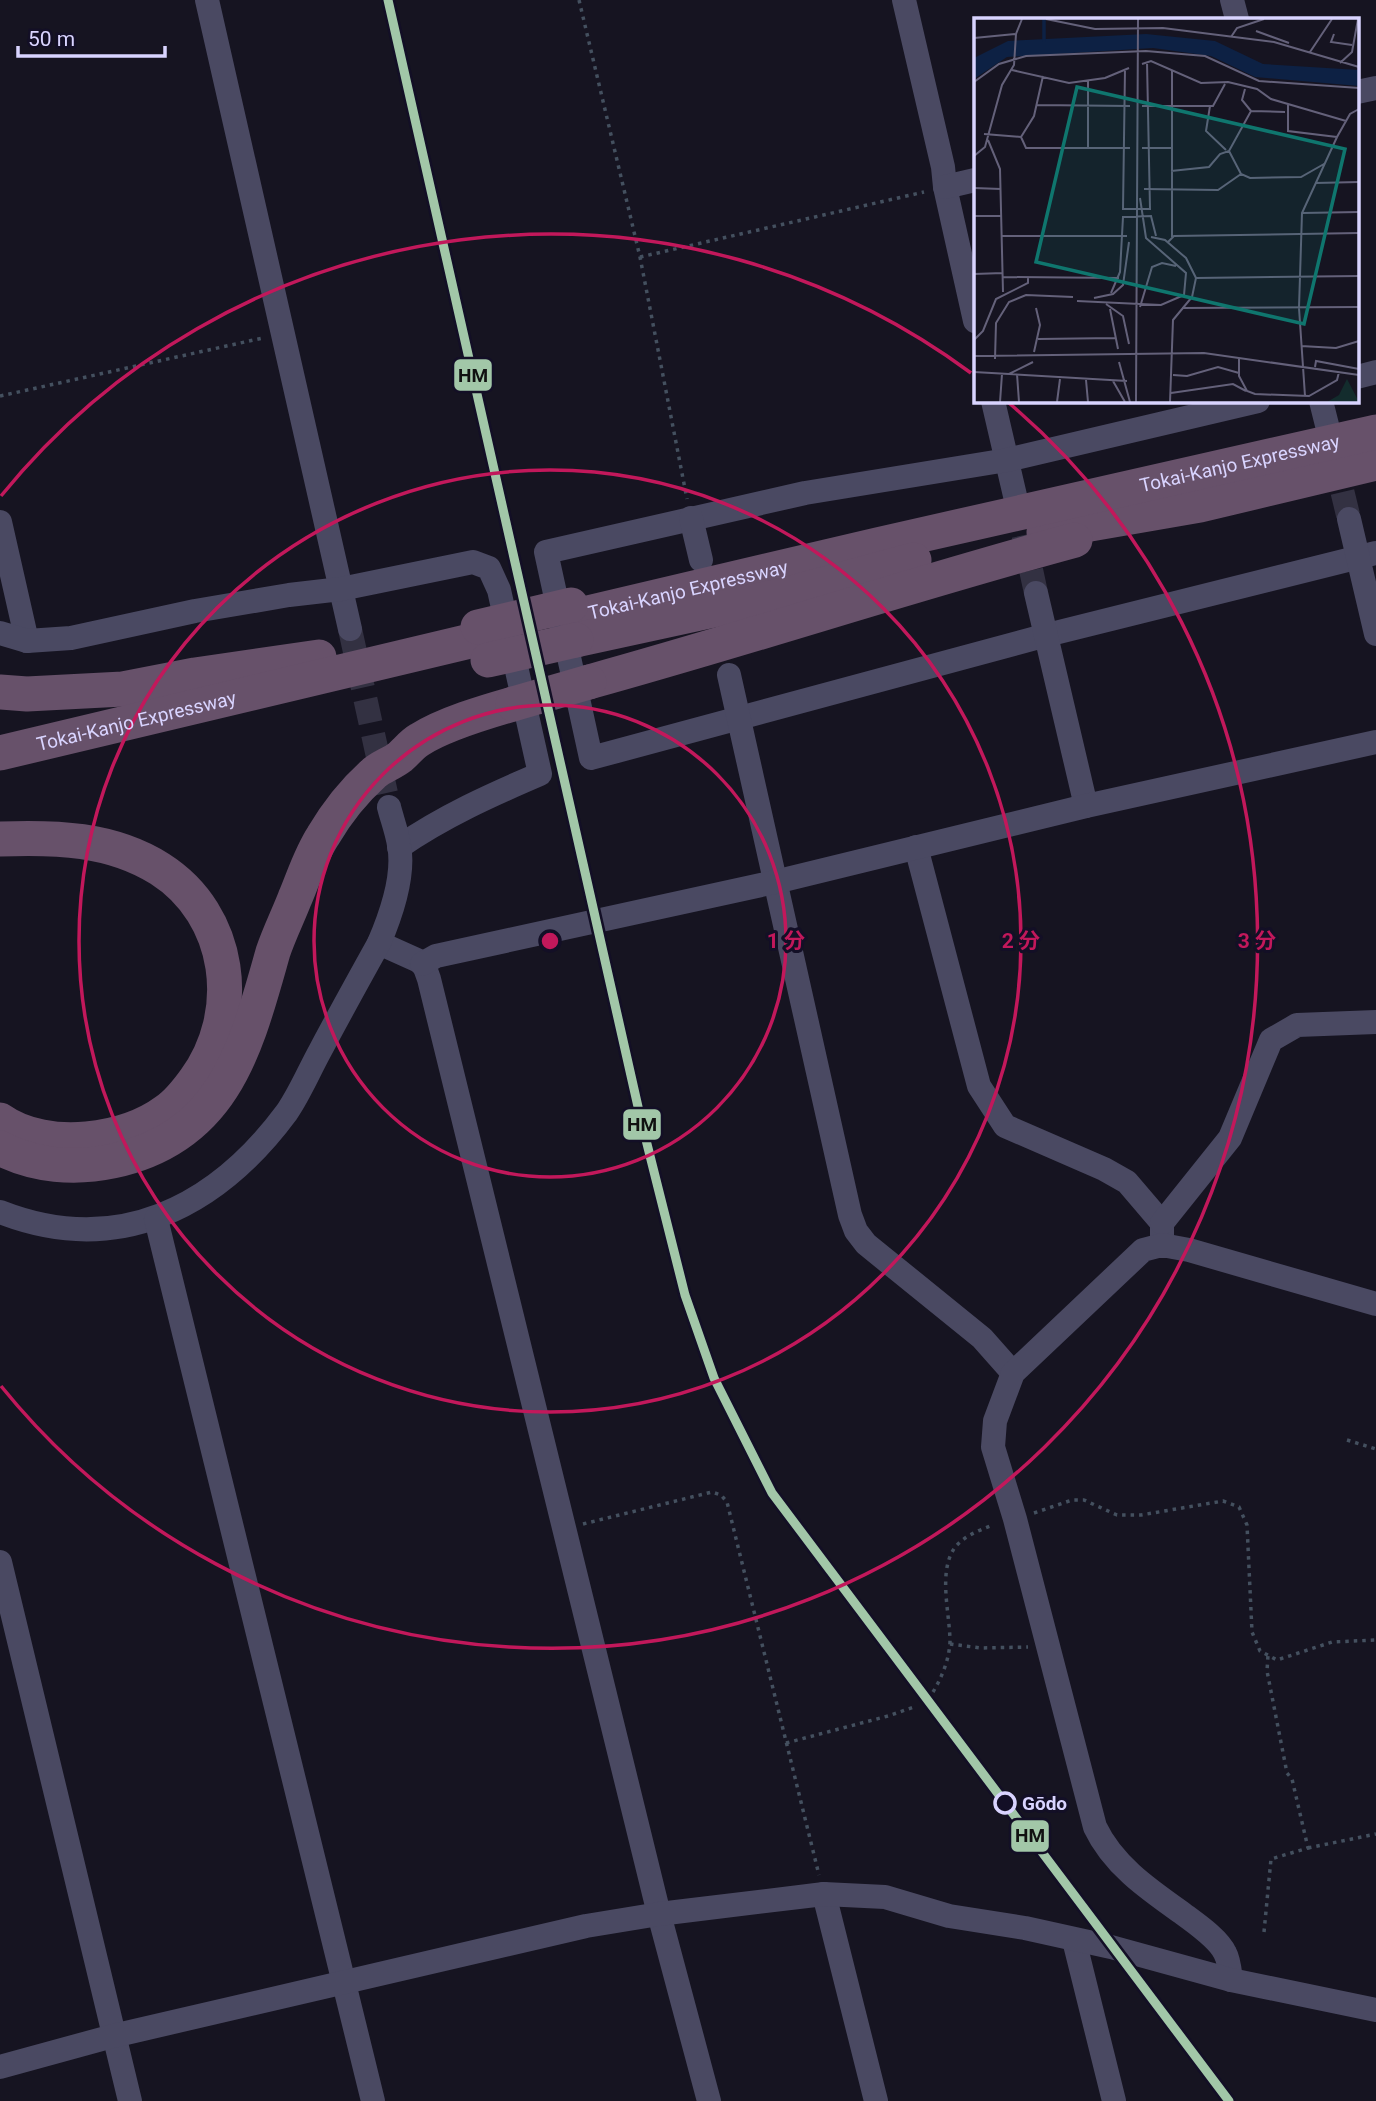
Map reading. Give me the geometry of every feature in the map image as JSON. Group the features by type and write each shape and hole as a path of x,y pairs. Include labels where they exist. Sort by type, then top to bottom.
{"highway":[{"name":"Tokai-Kanjo Expressway","path":"0,753 574,621 877,545 1376,432"},
{"name":"Tokai-Kanjo Expressway","path":"574,621 788,594 915,559 1075,525 1200,505 1376,463"},
{"path":"0,1148 40,1163 70,1166 97,1164 151,1149 177,1135 199,1117 236,1066 251,1031 274,949 309,861 340,811 373,773 399,758 419,740 474,715 728,643 965,570 1200,505"},
{"name":"Tokai-Kanjo Expressway","path":"0,767 254,708 484,641"},
{"path":"0,692 27,694 123,688 305,660 484,641"},
{"path":"0,839 69,839 105,845 134,855 160,870 183,888 202,912 214,935 223,962 226,991 223,1019 215,1046 202,1072 167,1111 137,1128 107,1137 71,1140 37,1136 0,1120"}],"street":[{"path":"206,0 350,629"},
{"path":"904,0 974,317"},
{"path":"1232,0 1237,18"},
{"path":"1358,92 1376,88"},
{"path":"945,187 974,180"},
{"path":"1358,377 1376,372"},
{"path":"993,402 1016,500"},
{"path":"1254,402 1007,460 805,493 546,552 591,758 1047,635 1367,555"},
{"path":"1321,402 1328,429"},
{"path":"691,518 701,560"},
{"path":"1349,519 1367,555 1376,634"},
{"path":"0,522 27,641"},
{"path":"0,634 27,641 71,638 195,611 341,589 473,562 489,568 499,590 540,774 468,805 399,847"},
{"path":"1036,593 1086,806"},
{"path":"729,675 850,1215 856,1231 866,1244 982,1338 1013,1373"},
{"path":"422,964 436,956 775,882 1086,806 1376,742"},
{"path":"0,1212 41,1225 76,1231 156,1219 220,1183 257,1148 288,1110 389,920 400,869 399,847 388,807"},
{"path":"916,847 979,1086 1005,1126 1104,1169 1127,1182 1162,1234 1188,1250 1376,1304"},
{"path":"379,943 422,964 429,979 659,1914 709,2101"},
{"path":"1231,1980 1226,1953 1203,1929 1151,1892 1105,1848 1095,1827 1015,1519 993,1447 995,1421 1013,1373 1162,1234 1230,1138 1271,1040 1297,1026 1376,1022"},
{"path":"156,1219 373,2101"},
{"path":"0,1562 130,2101"},
{"path":"824,1894 876,2101"},
{"path":"0,2067 113,2036 586,1926 659,1914 824,1894 885,1897 949,1916 1025,1928 1111,1947 1231,1980 1376,2010"},
{"path":"1074,1940 1114,2101"}],"path":[{"path":"579,0 640,257 691,518"},
{"path":"640,257 945,187"},
{"path":"0,396 283,333"},
{"path":"1346,1440 1376,1449"},
{"path":"565,1528 712,1492 721,1495 727,1502 824,1894"},
{"path":"933,1692 946,1666 950,1644 947,1578 951,1555 958,1545 970,1534 994,1524 1072,1500 1084,1500 1117,1515 1141,1515 1223,1501 1239,1507 1247,1525 1252,1632 1260,1651 1277,1660 1332,1642 1376,1640"},
{"path":"950,1644 981,1648 1048,1645"},
{"path":"1268,1655 1266,1671 1287,1773 1292,1779 1308,1848"},
{"path":"786,1743 914,1707"},
{"path":"1264,1932 1271,1858 1376,1834"}],"tunnel":[{"path":"1334,457 1349,519"},
{"path":"1016,500 1036,593"},
{"path":"350,629 389,807"}],"transit line":[{"name":"HM","path":"388,0 641,1120 685,1295 714,1378 772,1493 1229,2101"}],"place":[{"name":"Gōdo","path":"1005,1803"}]}
